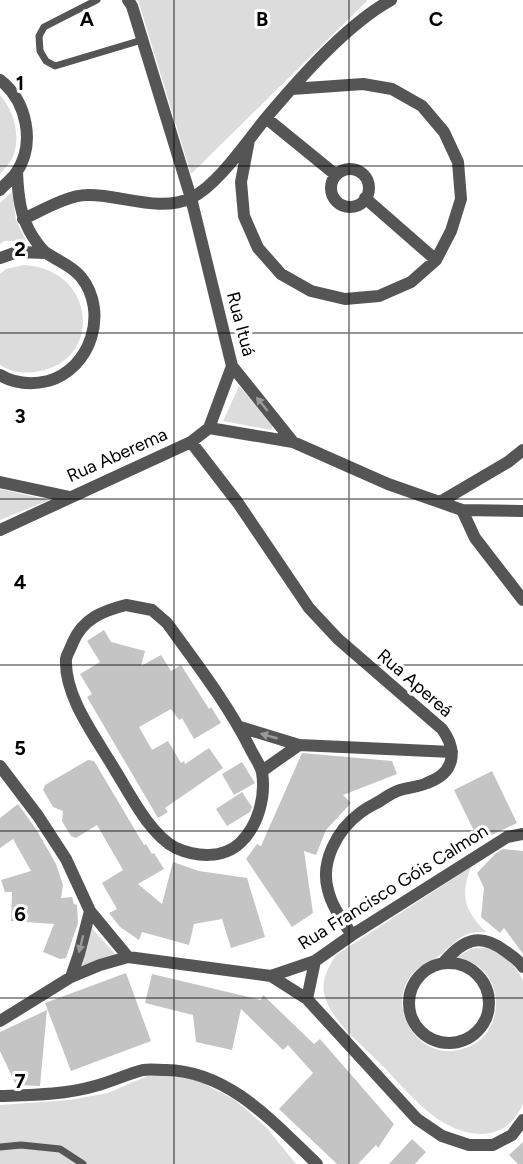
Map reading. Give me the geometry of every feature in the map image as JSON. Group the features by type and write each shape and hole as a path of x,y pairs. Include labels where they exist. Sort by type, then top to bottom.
{"street":[{"name":"Rua Ituá","path":"128,0 132,6 191,198 232,366 293,442 388,484 462,510 523,512"},
{"path":"23,219 84,194 164,204 191,198 212,182 266,118 345,33 392,0"},
{"path":"0,80 21,105 27,124 26,150 17,172 0,190"},
{"path":"249,140 241,182 244,216 258,248 281,274 311,291 345,299 379,296 411,282 436,260 451,231 461,199 458,162 444,132 422,106 392,89 363,84 292,89"},
{"path":"266,118 336,175"},
{"path":"346,169 353,169 364,175 368,183 365,198 352,207 339,203 333,196 331,183 336,175 346,169"},
{"path":"0,375 11,382 36,384 57,378 76,365 91,342 96,319 93,300 83,279 72,267 46,253 32,236 23,219 18,198 17,172"},
{"path":"365,198 436,260"},
{"path":"0,258 17,252 46,253"},
{"path":"232,366 209,428 293,442"},
{"name":"Rua Aberema","path":"0,482 70,497 191,442 209,428"},
{"name":"Rua Apereá","path":"191,442 238,503 309,608 338,639 442,729 449,738 453,752"},
{"path":"440,502 523,450"},
{"path":"0,530 70,497"},
{"path":"462,510 475,538 523,600"},
{"path":"126,605 152,610 167,622 218,693 240,727 262,771 262,800 258,819 240,843 228,851 210,855 196,855 174,847 161,836 139,809 79,710 68,679 66,657 75,636 88,621 103,611 126,605"},
{"path":"240,727 299,744 453,752 450,766 441,777 427,784 399,790 359,813 337,837 329,857 327,887 332,902 352,935"},
{"path":"262,771 299,744"},
{"path":"0,766 38,816 66,859 90,910 128,957 99,965 71,977 0,1021"},
{"name":"Rua Francisco Góis Calmon","path":"128,957 271,976 315,961 507,837 523,834"},
{"path":"71,977 90,910"},
{"path":"444,962 461,964 473,970 483,981 489,997 488,1011 483,1024 473,1035 456,1042 442,1043 424,1035 414,1024 408,1007 409,993 419,975 430,966 444,962 457,947 471,941 484,940 497,945 523,966"},
{"path":"307,999 315,961"},
{"path":"271,976 307,999 417,1119 442,1136 469,1145 493,1145 512,1135 523,1120"},
{"path":"0,1096 56,1094 94,1086 145,1070 176,1070 204,1076 234,1090 283,1131 317,1164"}],"lane":[{"path":"97,0 44,27 39,36 40,51 46,61 55,66 142,40"},
{"path":"0,1147 21,1145 60,1149 83,1164"}],"shaded area":[{"path":"138,0 366,0 367,1 191,174"},
{"path":"0,95 13,116 16,142 12,159 0,174"},
{"path":"12,192 16,220 26,241 5,241 0,244 0,203"},
{"path":"24,265 48,270 66,282 77,297 83,315 82,333 74,350 60,363 40,371 19,372 0,365 0,274 6,269"},
{"path":"239,386 273,425 271,430 223,421"},
{"path":"0,489 49,500 0,520"},
{"path":"471,867 466,886 466,902 473,917 486,932 464,936 439,956 416,970 404,989 402,1002 409,1026 417,1037 427,1045 439,1050 455,1051 477,1042 486,1034 496,1011 493,986 487,975 478,966 457,957 471,949 487,947 511,961 523,980 523,1104 514,1119 503,1128 491,1133 478,1134 450,1126 413,1098 334,1016 325,997 323,986 336,955"},
{"path":"90,926 116,955 81,966"},
{"path":"154,1073 197,1080 235,1100 266,1127 296,1164 0,1164 0,1105 69,1100 108,1093"}],"building":[{"path":"104,630 111,642 145,651 141,666 161,655 171,671 181,665 209,709 211,707 221,723 194,739 182,718 179,720 171,709 139,727 152,750 168,741 181,763 184,761 185,764 209,748 223,768 165,808 168,812 158,818 87,697 92,694 80,674 100,662 87,641"},
{"path":"302,753 392,761 397,774 343,795 351,803 326,830 316,855 304,851 313,913 292,927 246,859 257,844 261,846"},
{"path":"88,760 94,761 144,845 146,844 152,854 154,853 164,869 138,884 162,904 173,862 199,871 247,878 265,937 231,948 222,919 194,924 189,945 142,932 139,940 120,927 109,913 117,909 102,883 123,870 97,825 76,838 71,836 62,821 63,811 53,807 43,790 45,785"},
{"path":"242,762 255,783 234,795 222,774"},
{"path":"492,771 517,823 479,841 454,790"},
{"path":"242,792 252,807 250,812 227,826 216,809"},
{"path":"18,804 36,829 56,864 63,885 61,898 72,897 74,904 77,905 78,923 66,958 60,959 43,952 54,924 11,921 12,892 5,892 1,880 31,871 13,839 0,848 0,818"},
{"path":"503,849 523,851 523,954 504,928 500,933 481,917 484,888 477,873"},
{"path":"126,973 151,1041 71,1071 45,1003"},
{"path":"152,974 261,1000 263,995 314,1044 320,1039 394,1124 378,1148 376,1145 358,1164 337,1164 279,1109 313,1073 288,1045 283,1050 241,1009 232,1050 196,1042 193,1015 145,1003"},
{"path":"47,1010 40,1086 16,1085 0,1051 0,1032"},
{"path":"412,1139 426,1152 415,1164 389,1164"},
{"path":"523,1142 523,1164 518,1164 509,1155"}]}
